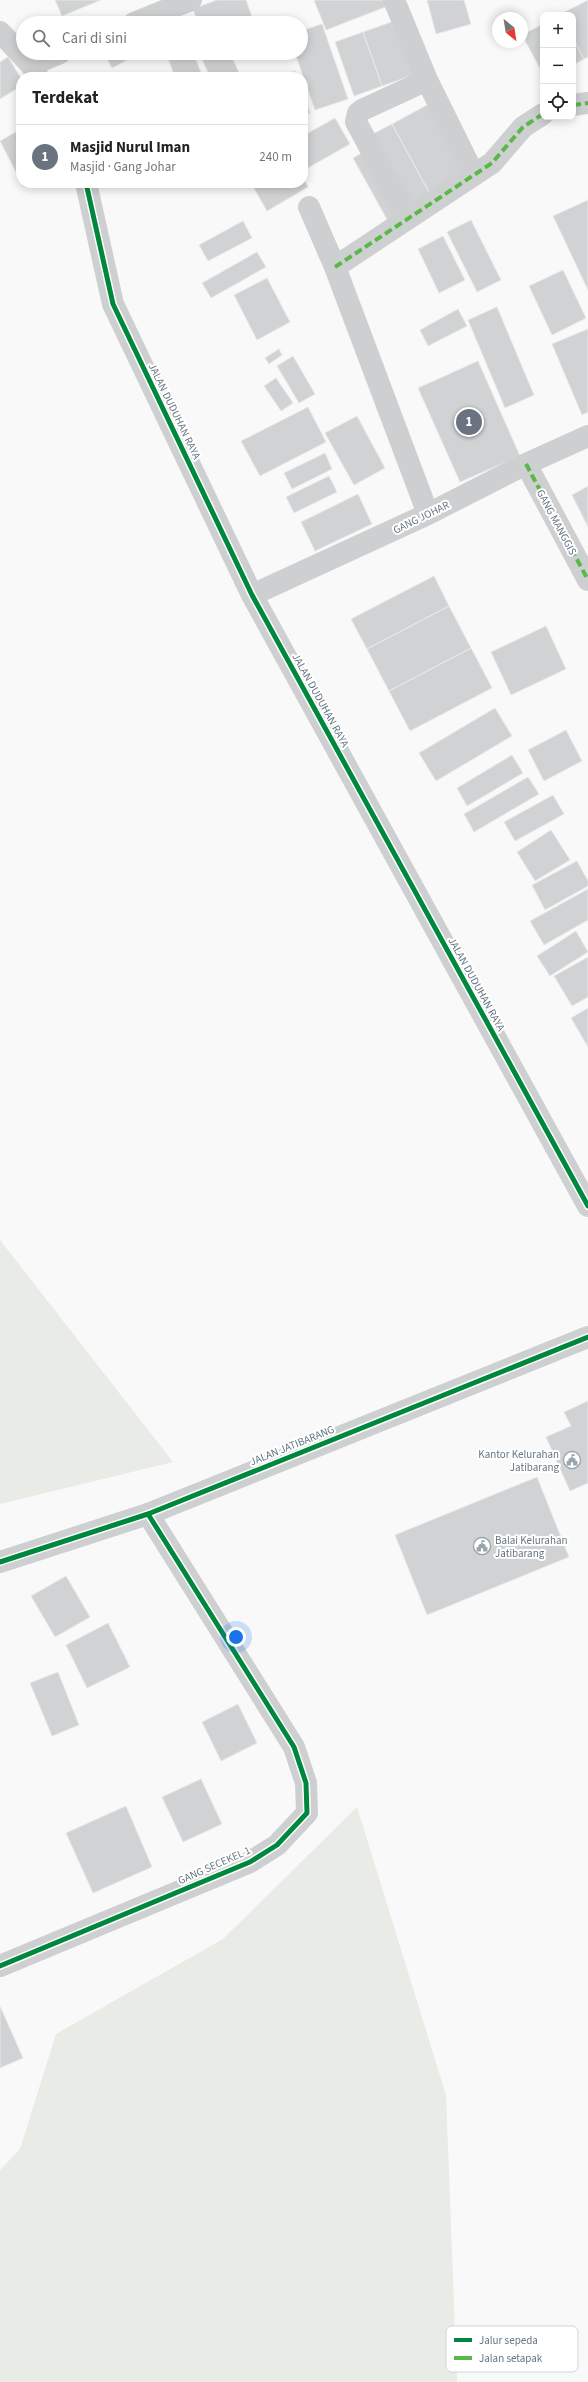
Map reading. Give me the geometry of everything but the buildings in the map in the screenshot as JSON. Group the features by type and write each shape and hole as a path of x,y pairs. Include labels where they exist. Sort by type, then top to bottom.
{"street":[{"path":"151,16 191,0"},
{"path":"394,0 427,80 474,175"},
{"path":"0,32 16,50"},
{"path":"24,60 34,71 50,60"},
{"path":"408,218 356,122 356,117 358,113 369,106 427,80"},
{"path":"576,104 588,103"},
{"path":"335,266 492,164 523,127 540,116"},
{"name":"JALAN DUDUHAN RAYA","path":"87,188 113,304 252,595 588,1206"},
{"path":"309,207 335,266 428,514"},
{"name":"GANG JOHAR","path":"252,595 428,514 526,464 588,436"},
{"name":"GANG MANGGIS","path":"526,464 588,580"},
{"name":"JALAN JATIBARANG","path":"0,1562 148,1514 588,1337"},
{"name":"GANG SECEKEL 1","path":"0,1966 250,1862 277,1845 307,1813 306,1783 294,1747 148,1514"}],"shaded area":[{"path":"0,1240 173,1462 0,1504"},
{"path":"357,1807 446,2095 455,2326 446,2326 446,2372 457,2372 457,2382 0,2382 0,2170 20,2149 56,2034 223,1939"}],"marked path":[{"path":"576,105 588,103"},
{"path":"335,267 492,163 523,127 540,116"},
{"path":"526,464 588,580"}],"cycle path":[{"path":"87,188 113,304 252,595 588,1206"},
{"path":"0,1562 148,1514 588,1337"},
{"path":"0,1966 250,1862 277,1845 307,1813 306,1783 294,1747 148,1514"}],"place":[{"name":"Masjid Nurul Iman","path":"469,422"},
{"name":"Kantor Kelurahan Jatibarang","path":"572,1460"},
{"name":"Balai Kelurahan Jatibarang","path":"482,1546"}]}
